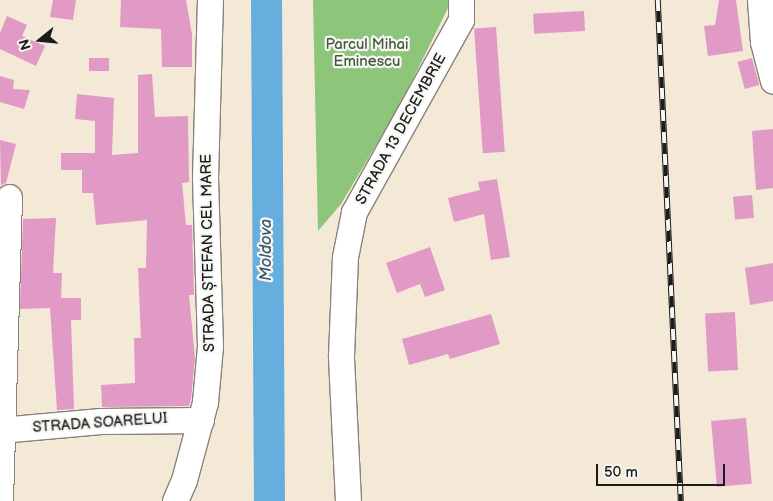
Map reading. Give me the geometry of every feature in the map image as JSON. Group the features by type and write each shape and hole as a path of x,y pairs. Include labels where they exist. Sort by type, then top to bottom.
{"street":[{"name":"STRADA ȘTEFAN CEL MARE","path":"175,501 201,420 210,346 205,178 210,0"},
{"name":"STRADA 13 DECEMBRIE","path":"348,501 341,356 345,257 354,212 461,20 461,0"},
{"path":"760,0 763,42 773,81"},
{"path":"0,501 5,206"},
{"name":"STRADA SOARELUI","path":"1,430 101,421 201,420"}],"green space":[{"name":"Parcul Mihai Eminescu","path":"313,0 452,0 400,105 341,204 318,231"}],"building":[{"path":"53,0 76,0 73,20 50,17"},
{"path":"121,0 186,0 192,34 192,67 162,67 161,29 120,27"},
{"path":"719,0 736,0 743,51 708,56 704,26 715,25"},
{"path":"584,11 585,31 534,34 533,14"},
{"path":"7,16 27,25 22,36 45,46 36,66 0,49 0,33"},
{"path":"496,27 505,152 483,153 474,29"},
{"path":"89,58 109,58 109,71 89,71"},
{"path":"752,58 759,85 745,89 738,62"},
{"path":"152,74 155,117 188,116 189,182 182,183 186,225 192,225 194,295 189,295 195,358 191,399 189,406 102,407 101,385 135,383 134,338 141,338 138,268 146,268 147,220 96,225 93,193 82,193 82,170 61,170 61,153 95,153 95,121 75,119 77,94 114,98 112,155 138,153 138,75"},
{"path":"0,76 14,80 13,89 30,90 24,109 0,102"},
{"path":"773,129 773,188 756,190 752,131"},
{"path":"0,140 16,144 6,183 1,185"},
{"path":"497,179 510,257 491,260 484,214 454,222 448,198 480,190 478,182"},
{"path":"752,195 754,218 735,220 733,197"},
{"path":"56,218 53,273 62,273 61,298 81,298 81,320 71,320 74,409 57,410 50,308 20,309 23,219"},
{"path":"430,247 445,290 425,297 420,284 397,293 386,263"},
{"path":"773,263 773,301 750,305 745,268"},
{"path":"735,312 738,370 708,371 705,314"},
{"path":"491,314 500,344 450,359 448,354 409,365 402,339"},
{"path":"746,418 752,484 717,487 711,421"}],"waterway":[{"name":"Moldova","path":"266,0 269,501"}],"railway":[{"path":"658,0 681,501"}]}
